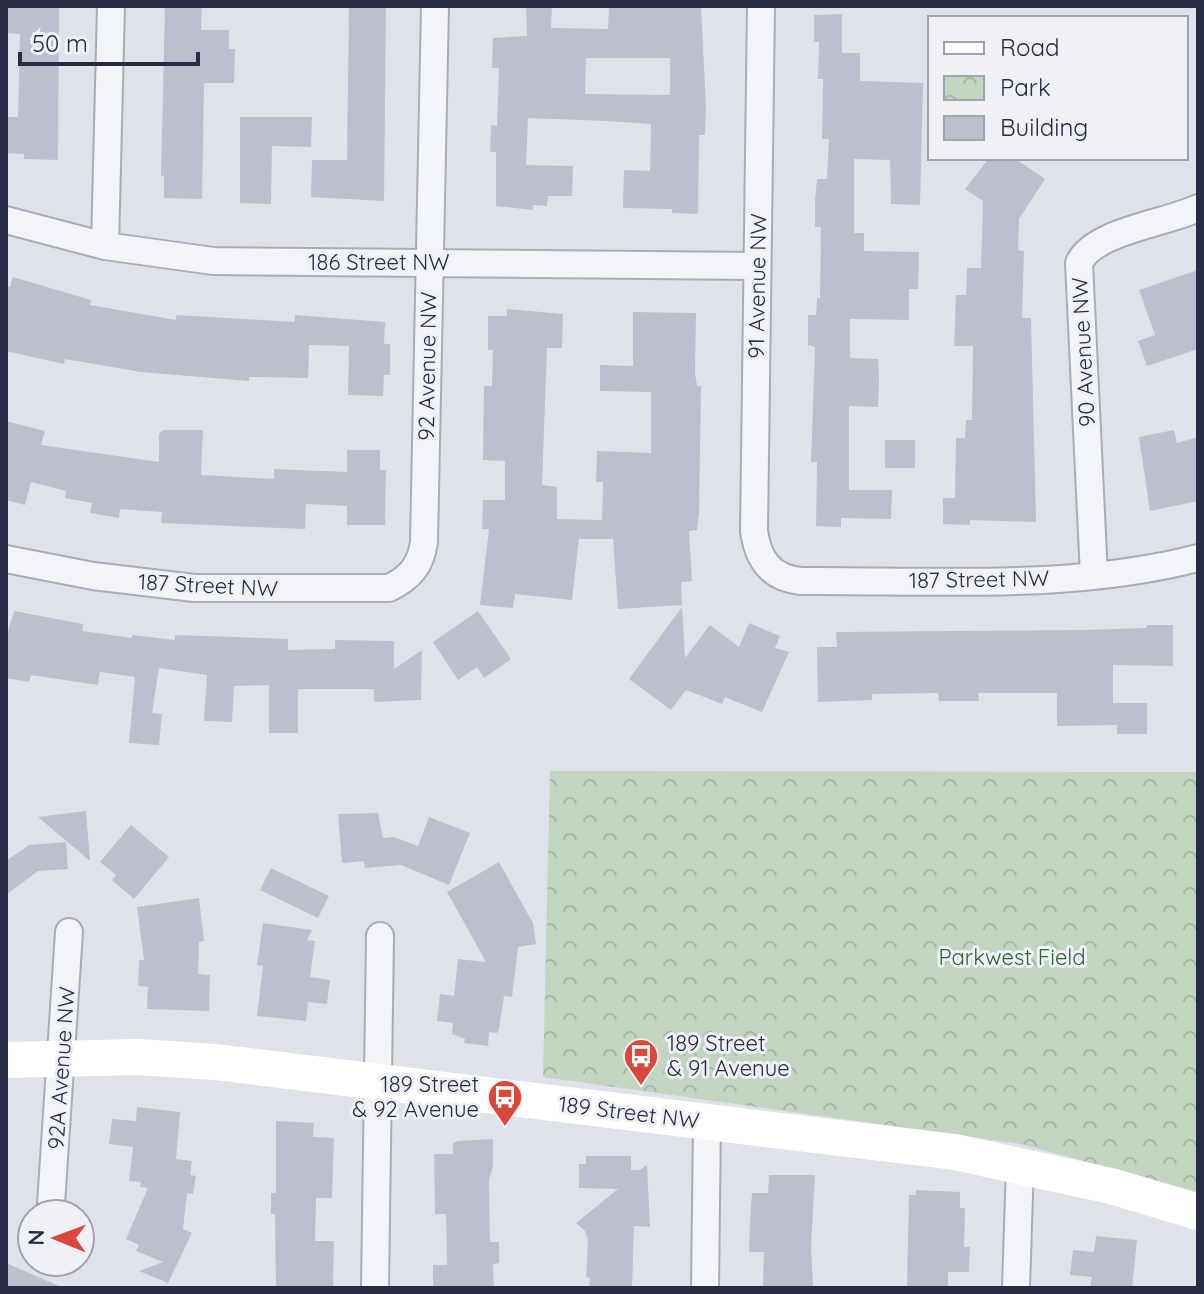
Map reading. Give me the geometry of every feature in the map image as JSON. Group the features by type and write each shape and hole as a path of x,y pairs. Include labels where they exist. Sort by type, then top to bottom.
{"street":[{"path":"105,246 111,6"},
{"name":"92 Avenue NW","path":"408,577 422,557 424,542 435,6"},
{"name":"91 Avenue NW","path":"761,6 754,531 765,564"},
{"name":"90 Avenue NW","path":"1094,576 1079,263 1084,253 1101,241 1198,208"},
{"name":"186 Street NW","path":"6,220 105,246 213,261 757,266"},
{"name":"187 Street NW","path":"765,564 780,577 801,581 1094,576 1198,558"},
{"name":"187 Street NW","path":"6,559 147,583 243,591 376,590 389,588 408,577"},
{"name":"92A Avenue NW","path":"51,1198 69,932"},
{"path":"375,1288 380,936"},
{"name":"189 Street NW","path":"6,1060 63,1056 215,1062 955,1152 1111,1186 1198,1212"},
{"path":"705,1288 707,1122"},
{"path":"1016,1288 1020,1164"}],"green space":[{"name":"Parkwest Field","path":"550,771 1198,772 1198,1192 1021,1144 543,1077"}],"building":[{"path":"6,6 59,6 58,160 24,159 24,154 6,153 6,117 18,117 20,34 6,33"},
{"path":"165,6 202,6 201,30 229,30 229,49 235,49 234,83 204,83 202,199 164,198 164,176 161,176"},
{"path":"349,6 386,6 384,201 311,197 312,160 347,160"},
{"path":"526,6 552,6 551,28 608,29 609,6 701,6 706,107 705,135 699,135 698,214 672,213 672,209 623,208 624,170 650,171 651,124 607,121 528,118 526,165 573,166 572,196 548,196 547,206 533,205 533,210 496,206 496,152 490,152 491,125 497,126 499,68 492,68 493,38 527,36","holes":["586,58 670,58 670,95 585,94"]},
{"path":"842,14 842,53 860,53 860,81 923,83 920,205 891,204 890,160 854,159 854,233 864,233 864,251 919,252 918,289 909,289 909,320 850,319 850,358 878,359 879,380 878,407 849,406 849,490 892,490 891,519 841,518 841,527 816,526 817,462 811,462 815,347 808,345 808,315 816,315 817,298 820,298 821,227 815,227 815,200 817,179 827,179 829,139 822,139 823,79 818,79 819,42 814,42 814,15"},
{"path":"240,117 312,117 311,147 272,146 271,204 240,203"},
{"path":"987,160 1017,160 1045,179 1019,219 1018,250 1024,251 1022,318 1031,318 1036,522 970,520 970,525 943,524 943,498 955,498 956,438 965,438 966,420 972,420 973,346 954,346 956,295 966,295 967,268 981,268 983,201 965,189"},
{"path":"1198,270 1198,349 1147,366 1138,341 1155,335 1139,290"},
{"path":"13,277 91,300 90,305 176,320 176,315 295,322 295,315 385,322 384,344 390,344 390,375 384,375 383,396 348,395 349,346 309,345 308,378 249,377 249,381 141,372 65,359 64,364 6,351 6,286 10,287"},
{"path":"507,309 563,314 562,348 547,348 542,485 557,487 557,519 602,520 603,482 596,482 597,451 651,453 651,392 600,391 600,365 633,366 633,312 696,313 695,373 697,386 701,386 699,513 697,530 689,531 692,581 681,582 682,605 618,609 613,539 579,539 572,600 515,594 513,608 480,605 489,529 482,529 483,500 505,500 505,461 483,460 484,386 492,386 493,350 488,350 488,316 507,316"},
{"path":"6,421 45,431 41,445 159,462 159,434 163,430 203,430 201,475 274,479 274,469 347,472 347,450 380,450 380,470 386,470 385,525 347,525 347,506 306,504 305,529 161,523 162,512 120,509 119,518 90,513 92,503 65,498 66,491 31,482 25,505 6,500"},
{"path":"1174,430 1177,443 1198,437 1198,501 1150,511 1139,437"},
{"path":"885,440 915,440 915,468 885,468"},
{"path":"682,607 685,658 710,625 739,647 749,623 780,636 775,648 789,652 762,712 725,697 722,704 686,690 671,710 629,679"},
{"path":"14,611 83,624 82,631 132,638 132,635 175,640 175,635 288,639 288,650 335,649 335,640 394,641 394,669 422,650 421,700 374,702 374,689 298,689 298,733 269,733 269,685 234,686 232,722 204,721 207,675 159,668 152,713 162,714 159,745 129,743 135,677 100,672 98,685 31,675 29,682 6,678 6,639"},
{"path":"478,611 511,659 484,678 477,667 458,680 433,642"},
{"path":"1147,625 1173,625 1173,666 1113,665 1113,703 1147,703 1147,734 1117,734 1117,725 1057,726 1057,693 978,693 979,701 939,701 938,693 872,694 872,700 818,702 817,647 837,647 836,632 1082,630 1146,628"},
{"path":"86,811 90,861 38,817"},
{"path":"378,813 383,838 394,837 418,846 429,817 470,833 449,885 401,865 365,868 364,861 342,863 338,814"},
{"path":"131,825 169,857 134,899 112,880 116,875 100,862"},
{"path":"66,842 68,869 38,871 6,895 6,861 29,845"},
{"path":"499,862 533,923 536,944 518,947 512,997 504,996 499,1029 497,1033 489,1032 488,1046 464,1043 465,1039 452,1034 453,1023 437,1021 440,994 454,996 458,959 486,962 447,892"},
{"path":"271,868 329,896 318,918 260,890"},
{"path":"199,898 204,941 199,942 198,974 210,975 209,1011 147,1009 148,987 138,986 139,960 144,960 137,907"},
{"path":"263,923 312,930 307,940 315,941 310,977 330,980 327,1004 308,1002 306,1021 257,1016 263,966 257,965"},
{"path":"137,1107 180,1112 176,1159 192,1161 190,1175 196,1176 193,1194 187,1193 183,1229 192,1233 168,1283 139,1271 163,1262 136,1251 139,1245 126,1239 148,1188 140,1187 141,1182 129,1181 133,1147 109,1144 112,1119 136,1121"},
{"path":"276,1121 314,1123 313,1137 334,1138 332,1198 316,1198 315,1241 334,1241 333,1288 276,1288 275,1214 271,1214 271,1193 276,1193"},
{"path":"493,1139 493,1166 489,1181 490,1242 499,1242 499,1263 493,1264 494,1288 433,1288 433,1265 447,1265 446,1214 435,1214 434,1154 453,1154 453,1143 458,1141"},
{"path":"586,1156 631,1156 631,1170 640,1170 647,1165 650,1227 634,1226 632,1288 589,1288 590,1278 586,1277 588,1241 585,1231 576,1223 618,1189 579,1188 579,1164 586,1164"},
{"path":"769,1175 815,1175 811,1246 813,1288 763,1288 764,1252 749,1252 750,1223 752,1193 768,1193"},
{"path":"916,1190 960,1192 960,1208 965,1208 964,1247 970,1247 969,1272 948,1272 948,1288 907,1287 909,1195 916,1195"},
{"path":"1096,1236 1137,1240 1132,1288 1090,1288 1092,1277 1070,1275 1073,1250 1094,1252"},
{"path":"6,1263 16,1267 16,1278 41,1278 64,1288 6,1288"}],"place":[{"name":"189 Street & 91 Avenue","path":"641,1087"},
{"name":"189 Street & 92 Avenue","path":"505,1128"}]}
